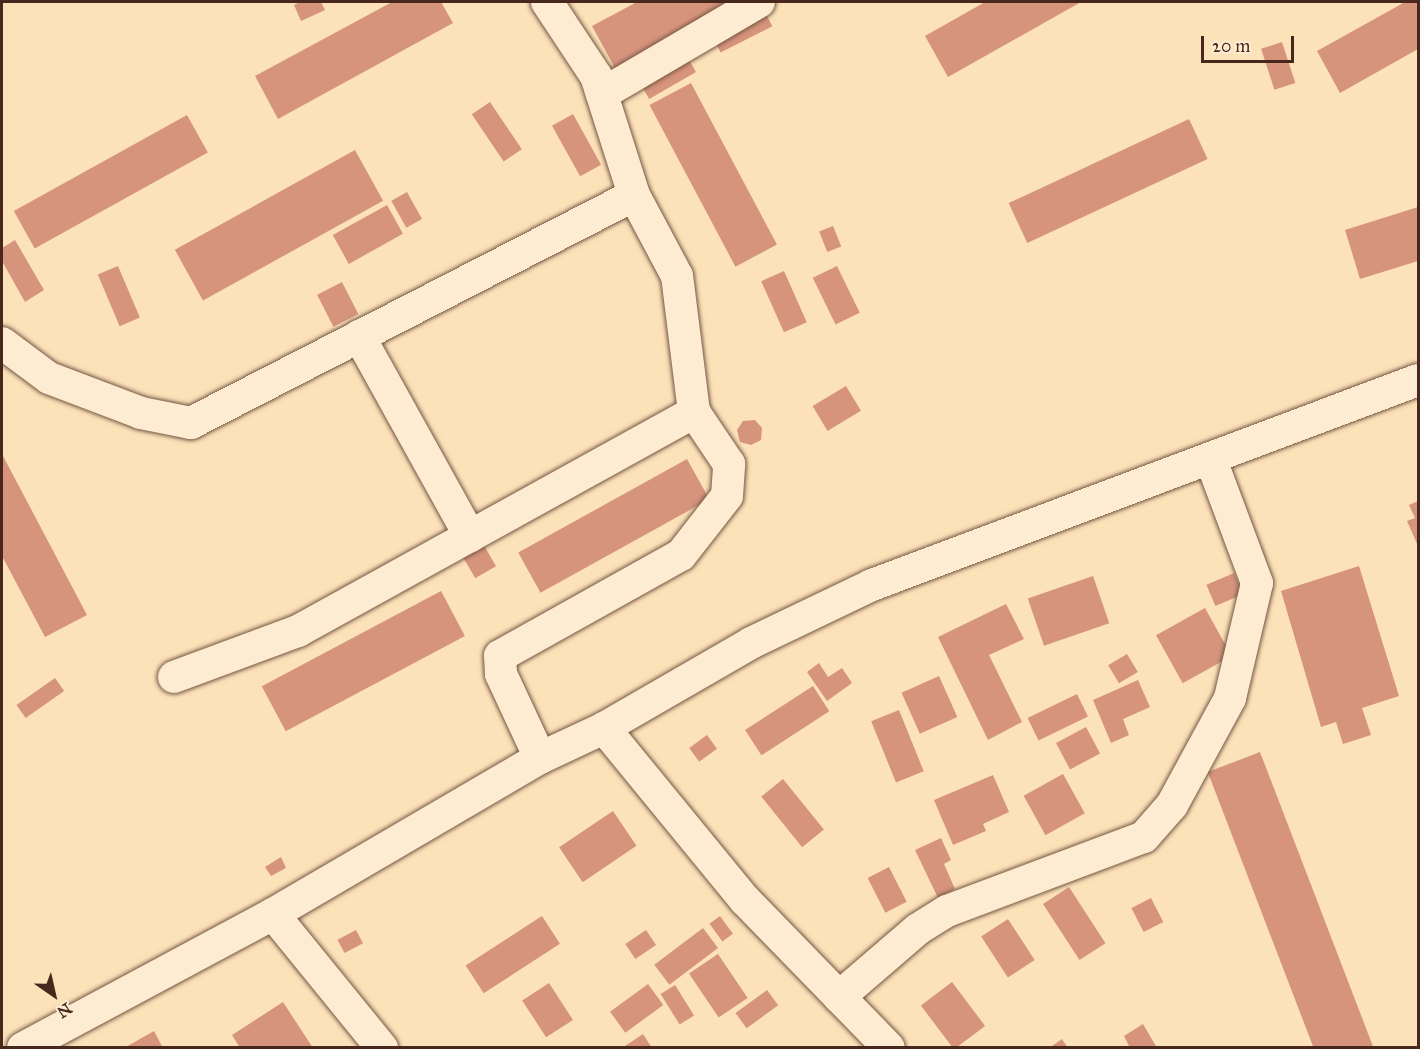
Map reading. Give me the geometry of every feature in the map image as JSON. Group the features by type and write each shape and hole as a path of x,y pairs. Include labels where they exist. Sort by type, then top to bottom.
{"street":[{"path":"540,758 501,674 500,656 681,555 727,496 729,464 694,412 677,276 634,195 602,94 583,53 548,2"},
{"path":"602,94 759,2"},
{"path":"2,343 49,378 141,413 191,423 634,195"},
{"path":"359,336 470,537"},
{"path":"23,1047 273,914 540,758 604,728 751,643 872,585 1211,460 1419,380"},
{"path":"174,677 298,631 694,412"},
{"path":"839,997 918,929 947,911 1144,837 1172,805 1230,698 1257,583 1211,460"},
{"path":"604,728 745,900 889,1047"},
{"path":"273,914 382,1047"}],"building":[{"path":"300,2 321,2 325,10 301,21 294,5"},
{"path":"392,2 441,2 453,23 278,119 255,76"},
{"path":"637,2 741,2 616,70 592,26"},
{"path":"985,2 1081,2 948,77 925,36"},
{"path":"1405,2 1418,2 1418,49 1340,93 1317,51"},
{"path":"765,12 772,26 721,53 713,38"},
{"path":"1282,42 1295,83 1274,90 1261,49"},
{"path":"685,53 696,72 649,99 638,80"},
{"path":"691,83 777,245 735,267 650,105"},
{"path":"490,102 522,149 504,162 472,114"},
{"path":"573,114 601,165 580,176 552,126"},
{"path":"187,115 208,153 35,249 14,211"},
{"path":"1189,119 1208,159 1027,243 1009,203"},
{"path":"355,150 383,201 203,301 175,250"},
{"path":"407,192 422,219 406,228 391,201"},
{"path":"387,205 403,234 349,264 333,235"},
{"path":"1418,207 1418,261 1360,279 1345,230"},
{"path":"833,226 841,246 827,252 819,232"},
{"path":"15,240 44,290 25,302 2,261 2,248"},
{"path":"118,266 140,318 120,326 98,275"},
{"path":"837,266 860,313 836,325 813,278"},
{"path":"784,271 807,322 784,332 761,281"},
{"path":"342,282 358,314 333,327 317,295"},
{"path":"846,386 861,411 828,431 813,406"},
{"path":"755,420 762,428 761,440 751,445 740,442 737,430 743,421"},
{"path":"2,454 87,615 45,637 2,556"},
{"path":"687,459 709,499 540,593 518,553"},
{"path":"1418,501 1418,546 1407,521 1415,518 1409,505"},
{"path":"482,542 496,566 475,578 461,554"},
{"path":"1359,566 1399,696 1362,708 1371,735 1343,744 1336,722 1321,727 1281,591"},
{"path":"1234,573 1243,594 1215,606 1206,585"},
{"path":"1093,576 1109,623 1044,646 1028,598"},
{"path":"441,591 465,636 286,731 262,686"},
{"path":"1006,604 1024,639 989,655 1022,722 988,740 938,637"},
{"path":"1205,608 1232,656 1183,683 1156,635"},
{"path":"1127,654 1138,672 1119,683 1108,665"},
{"path":"819,663 828,677 842,668 852,683 827,701 807,672"},
{"path":"939,676 957,717 920,734 902,693"},
{"path":"55,678 64,691 26,718 16,705"},
{"path":"1138,680 1150,707 1123,719 1129,735 1111,743 1093,700"},
{"path":"813,686 829,711 761,755 745,730"},
{"path":"1077,694 1088,716 1039,741 1028,718"},
{"path":"899,710 924,771 896,782 871,721"},
{"path":"1086,727 1100,753 1070,769 1056,743"},
{"path":"707,735 717,749 699,762 689,748"},
{"path":"1260,752 1374,1048 1314,1048 1208,772"},
{"path":"1063,774 1085,813 1045,835 1024,796"},
{"path":"993,775 1009,812 983,824 986,831 953,845 934,800"},
{"path":"783,779 824,830 802,847 761,797"},
{"path":"613,811 636,846 583,882 559,847"},
{"path":"941,838 951,860 944,864 955,889 938,898 915,850"},
{"path":"281,857 286,868 271,876 265,867"},
{"path":"889,867 907,902 885,913 868,878"},
{"path":"1069,887 1105,943 1079,960 1043,904"},
{"path":"1151,898 1163,922 1144,932 1131,908"},
{"path":"542,916 560,944 484,993 466,966"},
{"path":"720,916 733,934 722,941 709,924"},
{"path":"1008,919 1035,960 1008,978 981,936"},
{"path":"703,928 718,948 669,985 654,965"},
{"path":"356,930 363,943 345,953 337,940"},
{"path":"646,930 656,945 635,959 625,944"},
{"path":"718,954 748,998 719,1018 689,974"},
{"path":"952,982 985,1026 953,1048 921,1005"},
{"path":"549,983 573,1020 546,1037 522,1000"},
{"path":"648,984 663,1005 625,1033 610,1012"},
{"path":"675,985 694,1016 680,1025 661,994"},
{"path":"767,990 778,1005 747,1028 735,1013"},
{"path":"283,1002 313,1048 240,1048 232,1035"},
{"path":"1143,1024 1157,1048 1130,1048 1124,1036"},
{"path":"154,1031 163,1048 124,1048"},
{"path":"643,1034 652,1048 622,1048"},
{"path":"1062,1039 1068,1048 1049,1048"}]}
